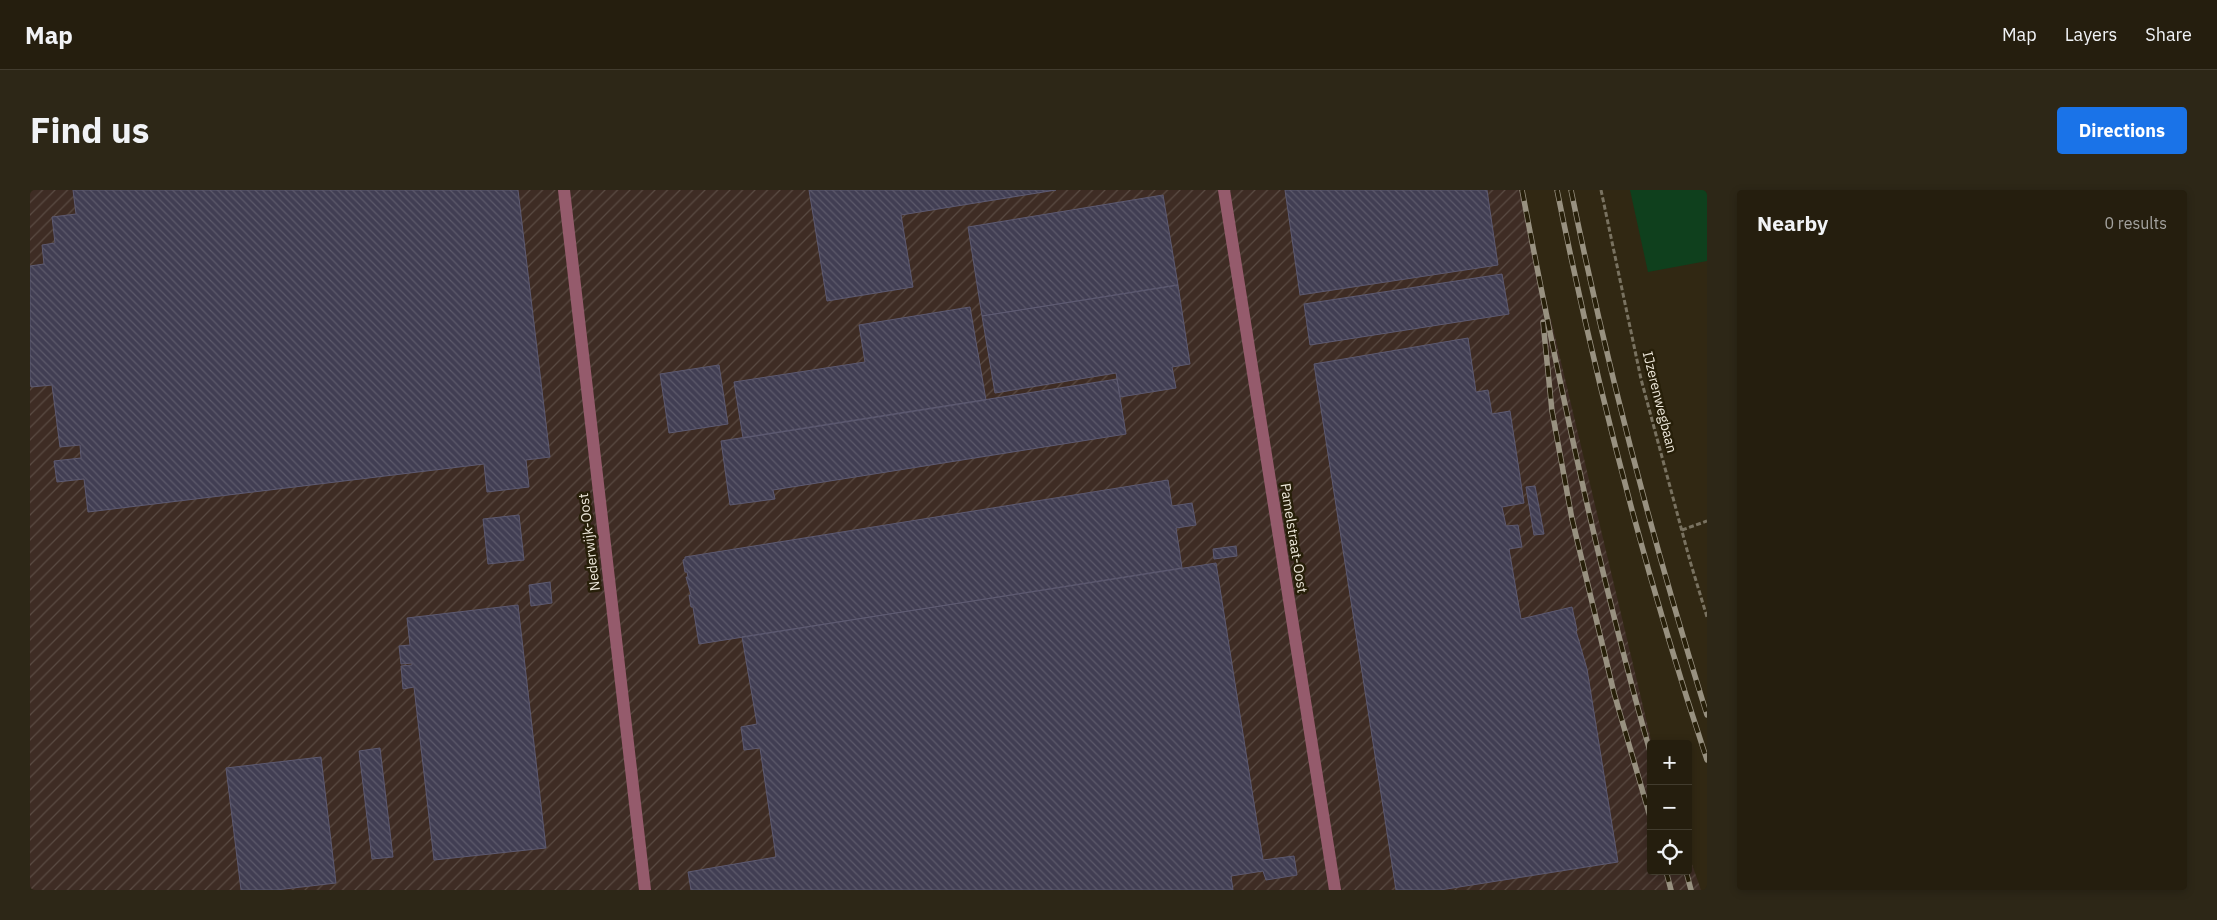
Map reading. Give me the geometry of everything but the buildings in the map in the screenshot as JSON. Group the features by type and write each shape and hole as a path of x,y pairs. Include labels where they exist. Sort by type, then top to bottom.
{"street":[{"name":"Nederwijk-Oost","path":"564,190 645,890"},
{"name":"Pamelstraat-Oost","path":"1224,190 1336,890"}],"path":[{"name":"IJzerenwegbaan","path":"1601,190 1641,379 1707,617"},
{"path":"1682,530 1707,521"}],"shaded area":[{"path":"30,190 1520,190 1651,740 1647,740 1647,875 1692,875 1692,864 1701,890 30,890"}],"green space":[{"path":"1630,190 1707,190 1707,261 1648,272"}],"railway":[{"path":"1522,190 1580,474 1596,544 1647,740"},
{"path":"1557,190 1588,334 1623,478 1663,620 1707,760"},
{"path":"1571,190 1632,454 1668,585 1707,715"},
{"path":"1543,322 1552,411 1572,519 1614,693 1647,806"},
{"path":"1667,875 1671,890"},
{"path":"1687,875 1691,890"}]}
